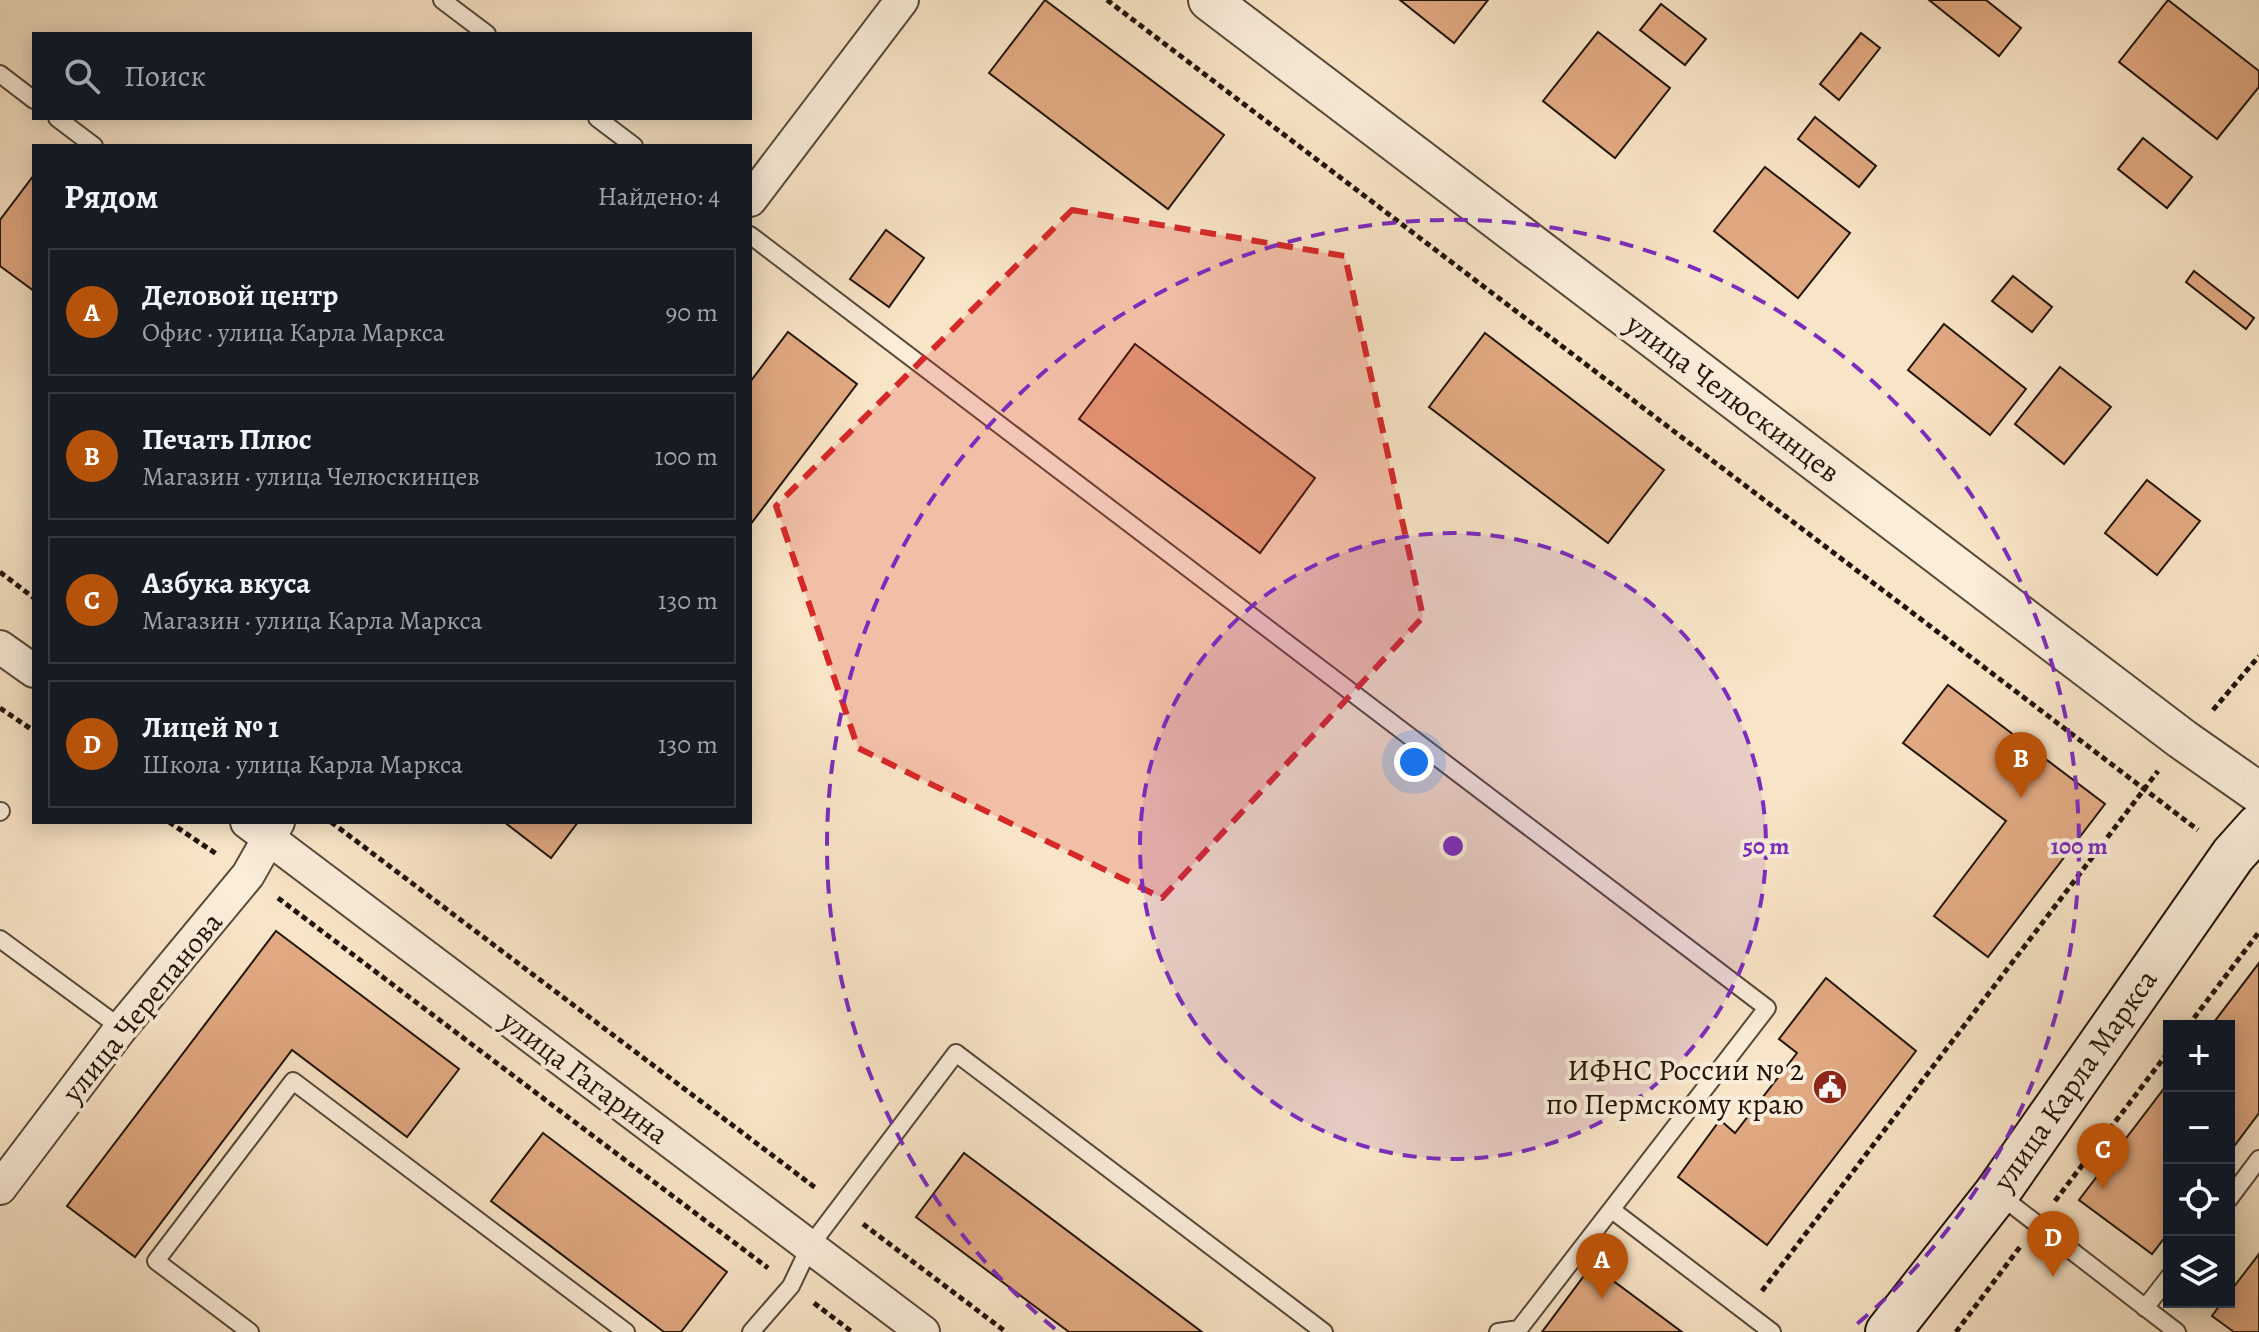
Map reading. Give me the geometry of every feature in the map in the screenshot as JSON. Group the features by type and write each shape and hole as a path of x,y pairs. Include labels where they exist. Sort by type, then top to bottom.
{"main road":[{"name":"улица Карла Маркса","path":"1888,1332 1997,1193 2246,841"}],"street":[{"path":"752,197 902,0"},
{"name":"улица Челюскинцев","path":"1209,0 2182,739 2259,793"},
{"path":"0,647 32,670"},
{"name":"улица Черепанова","path":"0,1188 121,1028 248,875 264,827"},
{"name":"улица Гагарина","path":"264,827 923,1332"}],"lane":[{"path":"442,0 484,32"},
{"path":"0,74 32,98"},
{"path":"60,120 91,144"},
{"path":"600,120 631,144"},
{"path":"752,237 1767,1008 1519,1329 1498,1332"},
{"path":"0,939 121,1028"},
{"path":"751,1332 791,1286 810,1246 956,1053 1324,1332"},
{"path":"250,1332 156,1261 293,1081 626,1332"},
{"path":"2235,1191 2259,1159"},
{"path":"1997,1193 2177,1332"},
{"path":"1612,1210 1772,1332"},
{"path":"2145,1308 2163,1285"}],"path":[{"path":"1107,0 2143,790 2246,841"},
{"path":"0,572 32,596"},
{"path":"1745,1313 2182,739 2230,693 2259,656"},
{"path":"0,708 32,730"},
{"path":"172,824 248,875 852,1332"},
{"path":"334,824 1006,1332"},
{"path":"2193,1020 2259,932"},
{"path":"1956,1332 2163,1059"}],"highlighted area":[{"path":"1072,210 1345,256 1423,617 1162,898 858,748 776,506"}],"building":[{"path":"1045,0 1224,135 1168,209 989,73"},
{"path":"1400,0 1488,0 1454,43"},
{"path":"1929,0 1986,0 2021,28 1999,56"},
{"path":"2168,0 2259,71 2259,87 2217,139 2119,62"},
{"path":"1661,4 1706,39 1685,65 1640,30"},
{"path":"1598,32 1670,88 1615,158 1543,101"},
{"path":"1861,33 1880,48 1839,100 1820,84"},
{"path":"1815,117 1876,166 1859,187 1798,139"},
{"path":"2143,138 2192,177 2167,208 2118,169"},
{"path":"1765,167 1850,233 1798,298 1714,231"},
{"path":"32,178 32,290 0,266 0,220"},
{"path":"886,230 924,258 889,307 850,279"},
{"path":"2194,271 2254,318 2246,329 2186,282"},
{"path":"2013,276 2052,307 2032,332 1992,301"},
{"path":"1944,324 2026,389 1990,435 1908,370"},
{"path":"788,332 857,384 752,522 752,379"},
{"path":"1485,333 1664,470 1608,543 1429,407"},
{"path":"1135,344 1315,478 1260,553 1079,419"},
{"path":"2060,367 2111,407 2064,464 2015,424"},
{"path":"2147,480 2200,521 2157,575 2105,533"},
{"path":"1948,685 2105,804 1988,957 1934,916 2006,821 1903,743"},
{"path":"507,824 576,824 551,858"},
{"path":"276,931 459,1069 407,1137 292,1050 135,1257 67,1206"},
{"path":"2259,963 2259,1113 2235,1145 2235,1020 2216,1020"},
{"name":"ИФНС России № 2 по Пермскому краю","path":"1826,978 1916,1051 1767,1245 1678,1177 1720,1120 1735,1133 1797,1053 1779,1039"},
{"path":"2163,1090 2163,1240 2152,1254 2079,1200"},
{"path":"543,1133 727,1272 681,1332 664,1332 491,1201"},
{"path":"964,1153 1202,1332 1069,1332 916,1217"},
{"path":"2259,1254 2259,1332 2234,1332 2212,1316 2218,1308 2235,1308 2235,1285"},
{"path":"1592,1265 1682,1332 1542,1332"}],"place":[{"name":"Печать Плюс","path":"2021,798"},
{"name":"ИФНС России № 2 по Пермскому краю","path":"1830,1087"},
{"name":"Азбука вкуса","path":"2103,1189"},
{"name":"Лицей № 1","path":"2053,1277"},
{"name":"Деловой центр","path":"1602,1299"}]}
